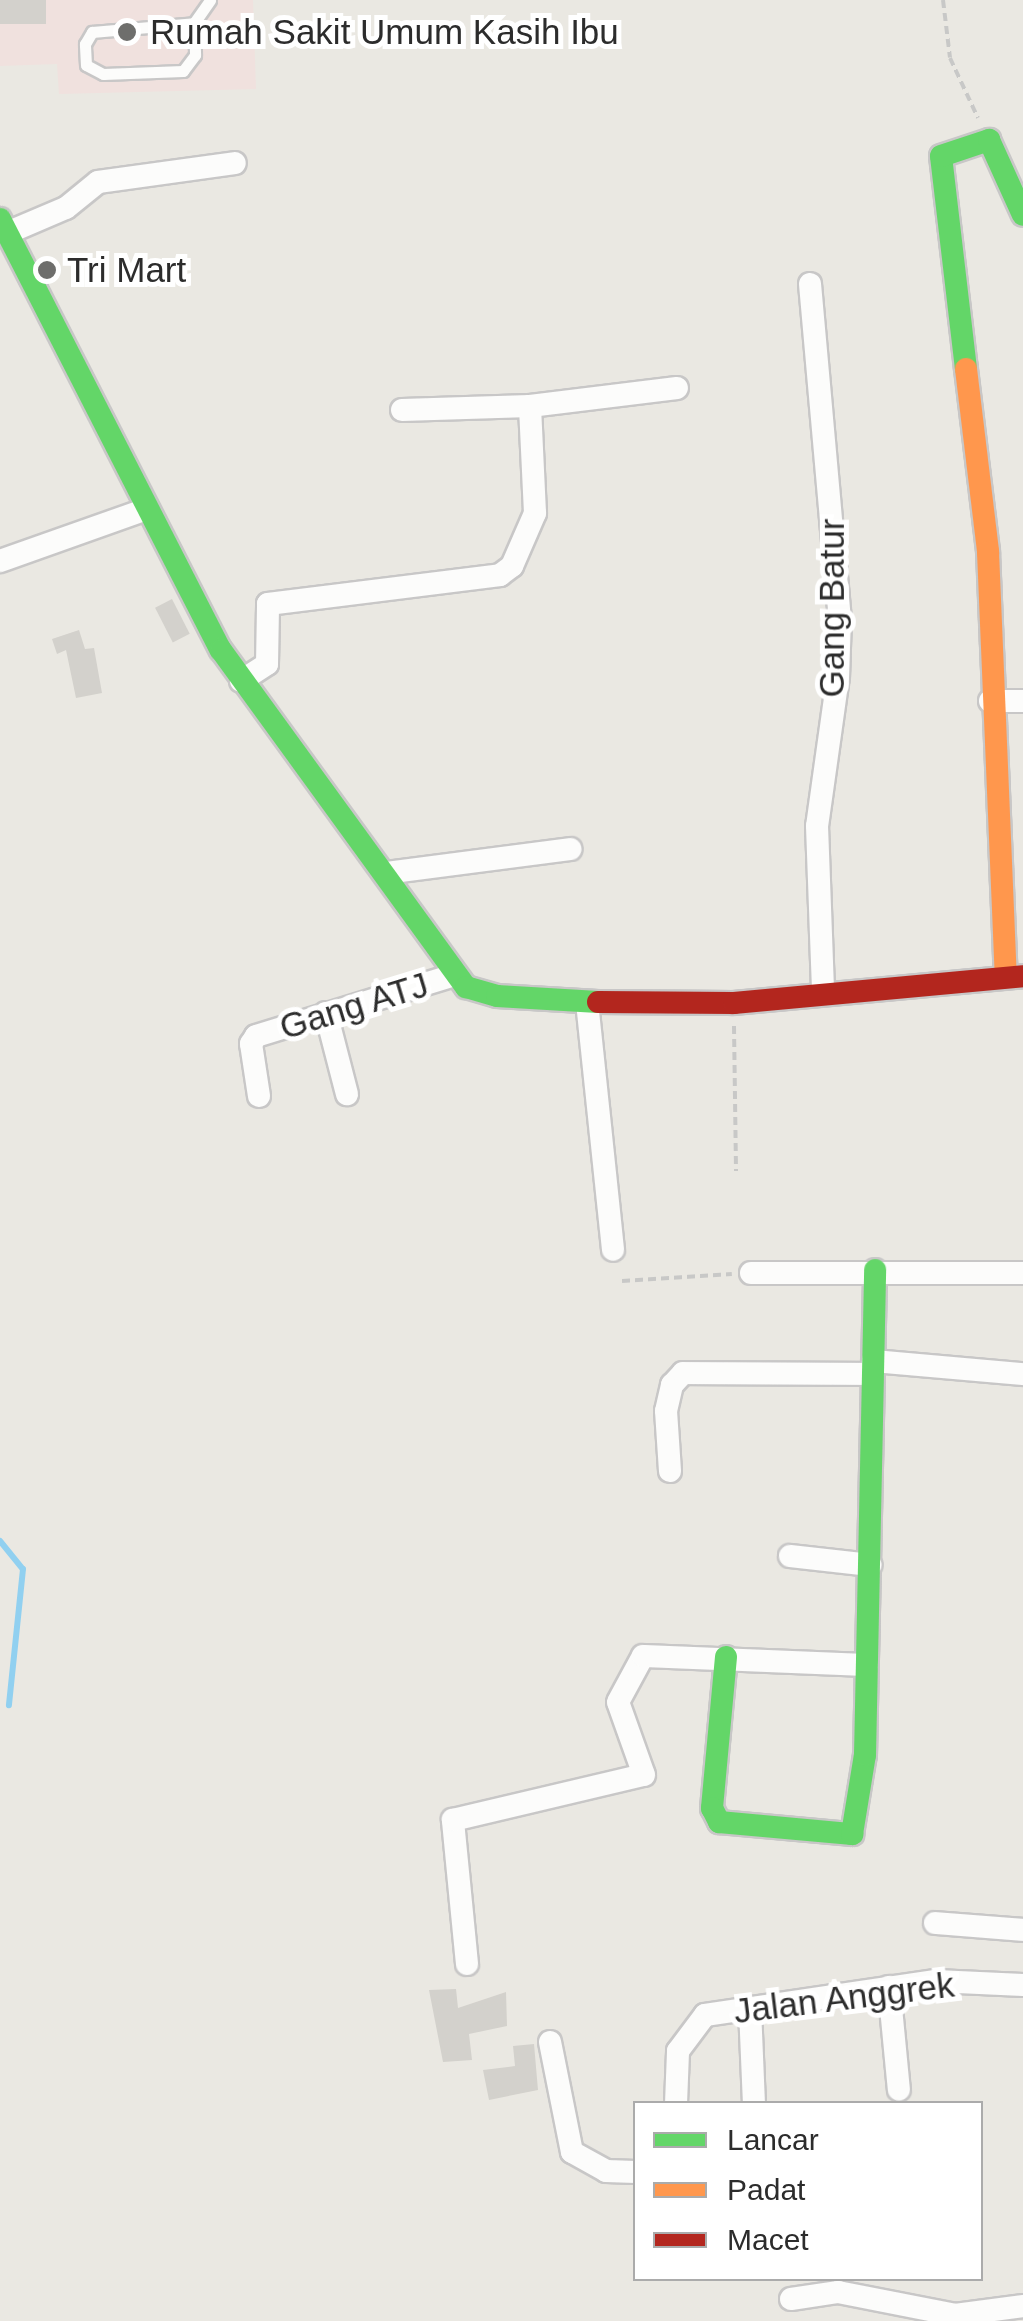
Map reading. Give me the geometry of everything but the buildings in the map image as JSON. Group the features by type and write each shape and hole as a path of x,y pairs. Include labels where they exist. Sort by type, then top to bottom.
{"street":[{"path":"235,163 98,182 66,208 3,226 147,509 241,681 395,872 454,975 466,987 497,996 586,1002 734,1003 1014,976 994,796 982,476 938,162 943,154 988,140 1023,215"},
{"name":"Gang Batur","path":"810,284 840,618 838,677 816,826 823,992"},
{"path":"402,410 530,406 677,388"},
{"path":"241,681 267,664 268,604 500,575 518,560 535,514 530,406"},
{"path":"0,560 147,509"},
{"path":"990,700 1023,702"},
{"path":"994,796 1023,795"},
{"path":"395,872 570,849"},
{"name":"Gang ATJ","path":"258,1096 252,1040 326,1013 454,975"},
{"path":"586,1002 614,1250"},
{"path":"326,1013 346,1094"},
{"path":"726,1657 712,1808 719,1822 847,1838 860,1815 870,1565 875,1270"},
{"path":"751,1272 1023,1273"},
{"path":"670,1470 668,1396 684,1373 873,1367 1023,1374"},
{"path":"790,1556 870,1565"},
{"path":"467,1964 454,1818 640,1778 645,1762 618,1702 638,1662 648,1655 867,1665"},
{"path":"935,1923 1023,1930"},
{"name":"Jalan Anggrek","path":"676,2101 675,2064 694,2022 750,2009 936,1981 1023,1985"},
{"path":"889,1987 899,2090"},
{"path":"750,2009 754,2101"},
{"path":"550,2042 572,2152 590,2166 633,2172"},
{"path":"790,2299 838,2292 955,2316 1023,2306"}],"lane":[{"path":"194,23 92,32 84,44 86,65 103,74 183,71 196,54 194,23 210,0"}],"path":[{"path":"943,0 953,68 988,140"},
{"path":"734,1003 736,1171"},
{"path":"622,1281 751,1272"}],"shaded area":[{"name":"Rumah Sakit Umum Kasih Ibu","path":"0,0 253,0 256,89 59,94 57,64 0,66"}],"waterway":[{"path":"0,1541 23,1569 9,1705"}],"traffic: fast":[{"path":"966,369 941,156 989,140 1023,215"},
{"path":"0,219 221,650 466,987 497,996 598,1002"},
{"path":"726,1657 712,1808 719,1822 852,1834 865,1755 875,1270"}],"traffic: slow":[{"path":"966,369 988,552 1006,977"}],"traffic: jam":[{"path":"598,1002 734,1003 1023,976"}],"place":[{"name":"Rumah Sakit Umum Kasih Ibu","path":"127,32"},
{"name":"Tri Mart","path":"47,270"}]}
